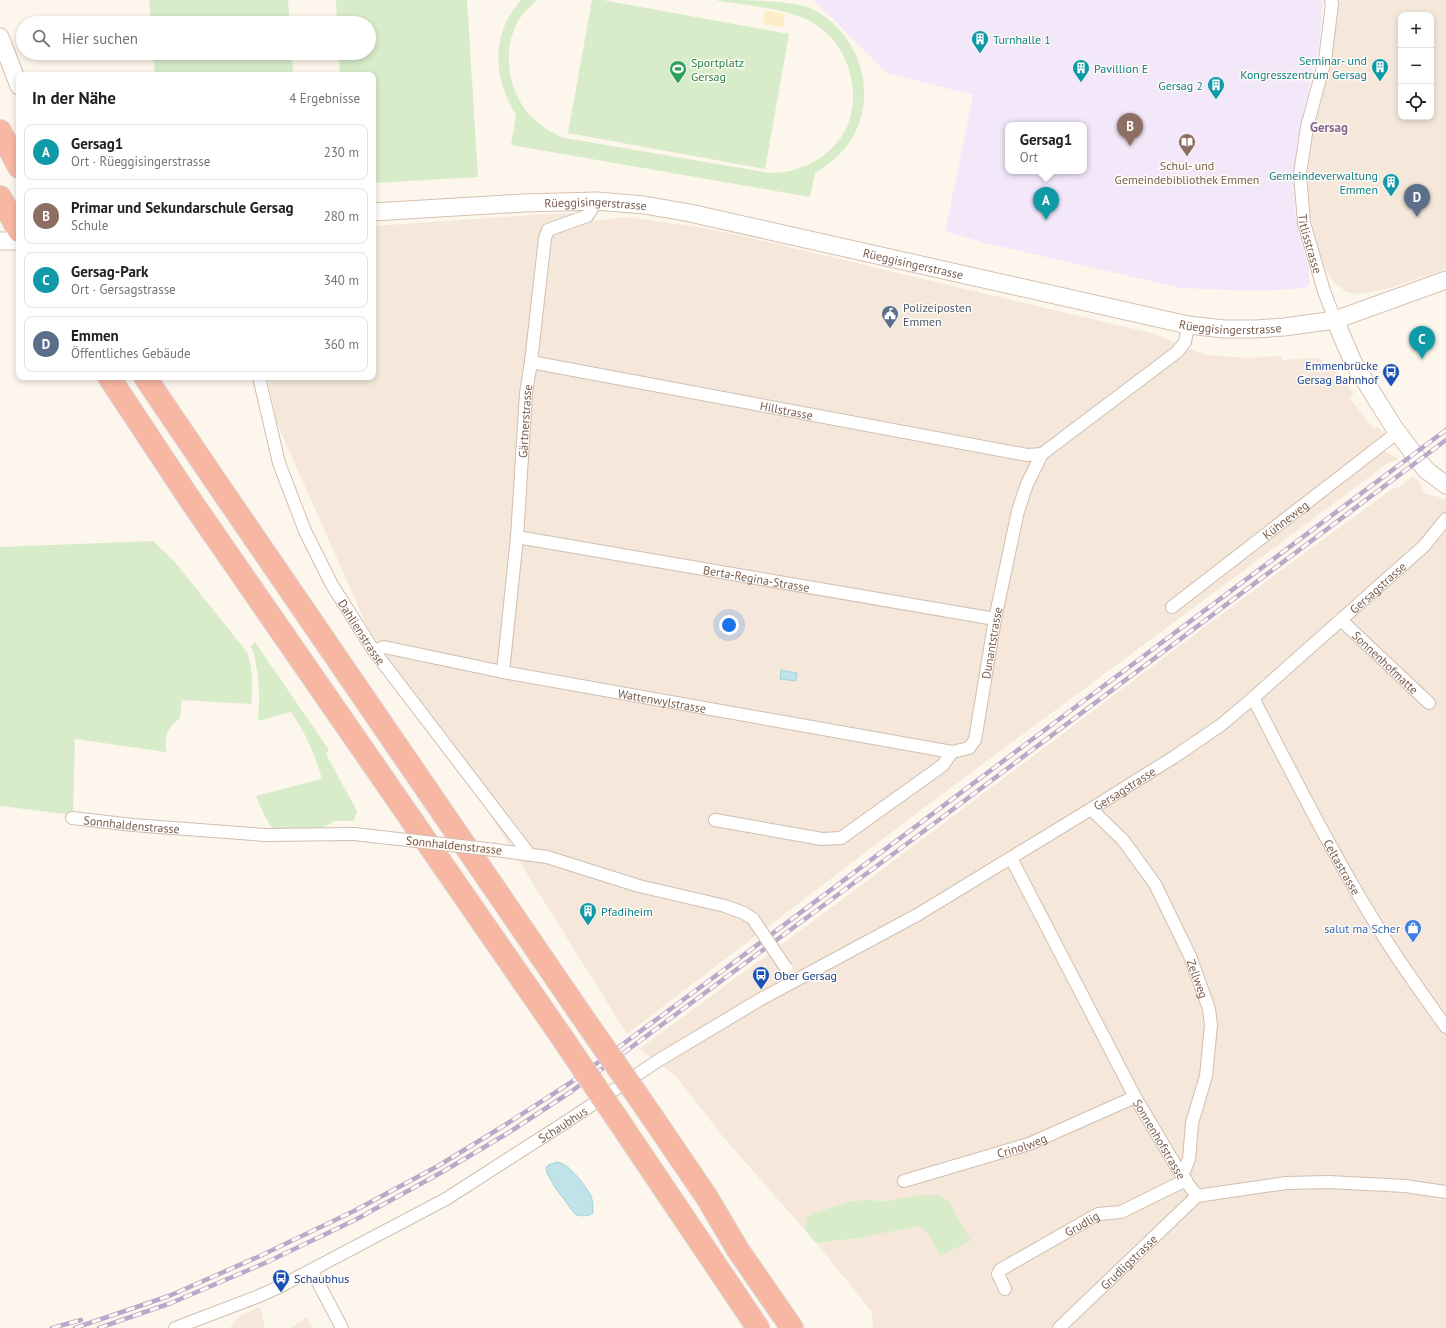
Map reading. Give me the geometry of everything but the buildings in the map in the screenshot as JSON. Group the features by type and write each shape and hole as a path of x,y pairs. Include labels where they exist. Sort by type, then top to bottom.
{"highway":[{"path":"0,131 16,161"},
{"path":"0,197 16,225"},
{"path":"111,380 191,502 561,1036 758,1328"},
{"path":"148,380 221,490 706,1196 738,1250 792,1328"},
{"path":"706,1196 738,1227 807,1328"}],"street":[{"name":"Titlisstrasse","path":"1331,0 1332,4 1325,60 1307,127 1300,174 1304,223 1324,291 1335,320"},
{"path":"0,37 16,78"},
{"name":"Rüeggisingerstrasse","path":"376,212 524,203 597,201 644,205 690,213 1188,325 1224,329 1284,327 1335,320 1446,280"},
{"name":"Gärtnerstrasse","path":"503,672 517,537 526,393 545,238 548,230 586,216 597,201"},
{"path":"0,241 16,241"},
{"path":"1335,320 1353,362 1375,399 1426,470 1446,485"},
{"name":"Dunantstrasse","path":"952,752 969,748 975,740 995,619 1018,511 1027,484 1042,454 1177,352 1185,342 1188,325"},
{"name":"Hillstrasse","path":"531,362 1027,455 1042,454"},
{"name":"Dahlienstrasse","path":"259,380 279,463 305,531 332,584 374,651 529,854"},
{"name":"Kühneweg","path":"1172,607 1398,432"},
{"name":"Gersagstrasse","path":"761,999 917,914 1091,809 1174,757 1221,725 1342,621 1424,546 1446,519"},
{"name":"Berta-Regina-Strasse","path":"517,537 995,619"},
{"name":"Sonnenhofmatte","path":"1342,621 1429,703"},
{"name":"Wattenwylstrasse","path":"374,651 384,647 503,672 952,752"},
{"name":"Celtastrasse","path":"1254,698 1302,794 1374,922 1414,984 1446,1027"},
{"path":"714,820 822,839 841,838 943,765 952,752"},
{"name":"Zellweg","path":"1091,809 1123,840 1155,884 1190,956 1209,1009 1211,1025 1206,1076 1192,1123 1190,1159 1184,1178"},
{"name":"Sonnhaldenstrasse","path":"72,818 141,826 265,835 354,834 547,857 639,886 725,906 744,913 753,919 794,981"},
{"name":"Sonnenhofstrasse","path":"1011,858 1135,1097 1184,1178 1197,1196"},
{"name":"Schaubhus","path":"175,1328 259,1296 312,1271 446,1199 659,1060 761,999"},
{"name":"Crinolweg","path":"904,1181 1029,1144 1135,1097"},
{"name":"Grudlig","path":"1005,1289 998,1274 1000,1270 1098,1214 1121,1212 1184,1178"},
{"path":"1197,1196 1286,1183 1322,1182 1405,1186 1446,1192"},
{"name":"Grudligstrasse","path":"1059,1328 1197,1196"},
{"path":"312,1271 342,1328"}],"shaded area":[{"path":"814,0 1323,1 1319,46 1299,133 1295,159 1295,216 1308,266 1310,285 1305,288 1259,291 1181,288 985,243 947,232 946,227 973,95 887,73"},
{"path":"1336,0 1446,0 1446,269 1387,289 1357,294 1346,292 1333,281 1324,265 1313,231 1308,195 1307,174 1314,127 1331,61"},
{"path":"571,213 596,221 628,217 704,228 1155,334 1207,355 1249,358 1281,356 1282,360 1320,359 1336,372 1354,393 1349,397 1374,429 1378,426 1383,432 1385,435 1383,450 1399,459 1388,463 921,810 627,1034 494,821 367,626 276,421 269,380 376,380 376,226"},
{"path":"1413,476 1422,485 1423,493 1446,499 1446,1328 873,1328 872,1312 816,1243 859,1238 919,1226 928,1233 934,1243 937,1195 920,1195 887,1201 850,1201 807,1217 804,1229 723,1137 677,1077 639,1049 831,908 1215,619 1392,489 1399,487"},
{"path":"260,1307 265,1328 230,1328 238,1317"},
{"path":"307,1317 313,1328 291,1328"}],"green space":[{"path":"149,0 288,0 289,16 150,16"},
{"path":"336,0 467,0 478,177 376,183 376,72 340,72 339,60 376,60 376,16 337,16"},
{"path":"521,0 537,0 520,18 510,43 510,71 513,85 525,109 534,119 552,133 565,138 770,173 790,171 809,164 817,160 833,147 847,126 852,110 853,94 851,77 846,61 828,34 815,24 805,19 781,11 715,0 762,1 808,7 826,18 841,31 852,48 860,66 864,85 863,105 859,125 842,152 815,173 810,197 511,145 516,115 508,101 503,86 499,71 498,56 504,27 511,13"},
{"name":"Sportplatz Gersag","path":"592,0 603,0 789,34 765,169 568,133"},
{"path":"154,60 292,60 293,72 155,72"},
{"path":"153,541 174,561 247,652 252,678 251,704 182,700 180,718 167,733 166,752 75,739 73,815 0,806 0,547"},
{"path":"255,642 329,750 326,754 357,811 354,821 334,821 322,828 284,832 274,829 266,818 256,796 322,779 310,744 291,712 258,721 259,683 251,646"},
{"path":"920,1195 937,1195 948,1200 971,1241 942,1255 939,1254 928,1233 919,1226 859,1238 816,1243 804,1229 807,1217 850,1201 887,1201"}],"sand":[{"path":"765,10 785,14 783,28 763,24"}],"water":[{"path":"781,670 797,673 796,681 780,679"},
{"path":"557,1162 567,1166 589,1192 592,1198 593,1213 584,1216 575,1214 554,1186 546,1168 548,1165"}],"railway":[{"path":"75,1328 169,1296 260,1256 352,1212 438,1166 570,1083 725,969 1446,430"},
{"path":"99,1328 171,1303 265,1263 355,1220 444,1171 508,1133 572,1091 912,840 1446,440"},
{"path":"52,1328 81,1320"}],"place":[{"name":"Turnhalle 1","path":"980,54"},
{"name":"Seminar- und Kongresszentrum Gersag","path":"1380,82"},
{"name":"Pavillion E","path":"1081,83"},
{"name":"Sportplatz Gersag","path":"678,84"},
{"name":"Gersag 2","path":"1216,100"},
{"name":"Primar und Sekundarschule Gersag","path":"1130,146"},
{"name":"Schul- und Gemeindebibliothek Emmen","path":"1187,157"},
{"name":"Gemeindeverwaltung Emmen","path":"1391,197"},
{"name":"Emmen","path":"1417,217"},
{"name":"Gersag1","path":"1046,220"},
{"name":"Polizeiposten Emmen","path":"890,329"},
{"name":"Gersag-Park","path":"1422,359"},
{"name":"Emmenbrücke Gersag Bahnhof","path":"1391,387"},
{"name":"Pfadiheim","path":"588,926"},
{"name":"salut ma Scher","path":"1413,943"},
{"name":"Ober Gersag","path":"761,990"},
{"name":"Schaubhus","path":"281,1293"}],"district":[{"name":"Gersag","path":"1329,127"}]}
